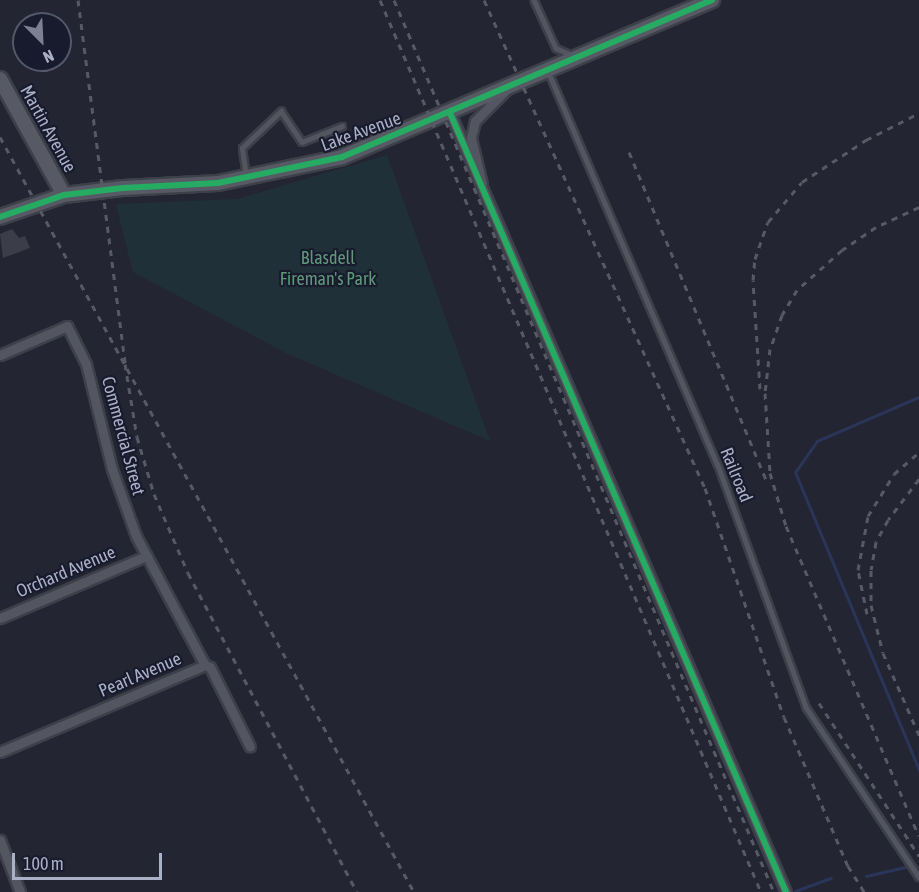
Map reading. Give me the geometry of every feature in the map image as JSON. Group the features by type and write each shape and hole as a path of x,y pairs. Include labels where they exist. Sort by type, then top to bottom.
{"street":[{"name":"Lake Avenue","path":"0,217 64,195 247,179 342,157 712,0"},
{"name":"Martin Avenue","path":"0,79 64,195"},
{"path":"482,184 471,138 475,121 508,88"},
{"path":"450,113 786,892"},
{"name":"Commercial Street","path":"0,355 67,326 86,364 121,498 146,556 205,665"},
{"name":"Orchard Avenue","path":"0,618 146,556"},
{"name":"Pearl Avenue","path":"0,752 205,665 210,667 250,747"},
{"path":"0,840 20,892"}],"lane":[{"path":"534,0 556,48 577,58"},
{"name":"Railroad","path":"548,71 718,465 807,707 919,877"},
{"path":"247,179 242,148 281,111 302,142 342,126"}],"green space":[{"name":"Blasdell Fireman's Park","path":"387,155 490,441 288,354 133,272 116,204 237,199"}],"building":[{"path":"12,229 19,238 25,236 30,248 3,258 0,234"}],"waterway":[{"path":"919,397 817,441 795,472 919,770"},
{"path":"866,876 905,867"},
{"path":"795,891 831,878"}],"railway":[{"path":"78,0 125,364 137,437 154,494 188,573 357,892"},
{"path":"380,0 761,892"},
{"path":"394,0 774,892"},
{"path":"484,0 705,488 784,717 848,866 864,892"},
{"path":"760,389 753,280 755,259 768,222 802,182 866,140 919,113"},
{"path":"0,137 414,892"},
{"path":"629,152 767,482"},
{"path":"919,207 876,227 842,250 797,290 782,315 770,349 765,393 770,473 786,526 919,836"},
{"path":"867,614 858,570 868,516 894,474 919,452"},
{"path":"919,479 888,520 876,542 871,570 871,605 883,653 919,735"},
{"path":"819,703 919,856"}],"cycle path":[{"path":"0,217 64,195 123,188 218,183 342,157 712,0"},
{"path":"450,113 786,892"}]}
